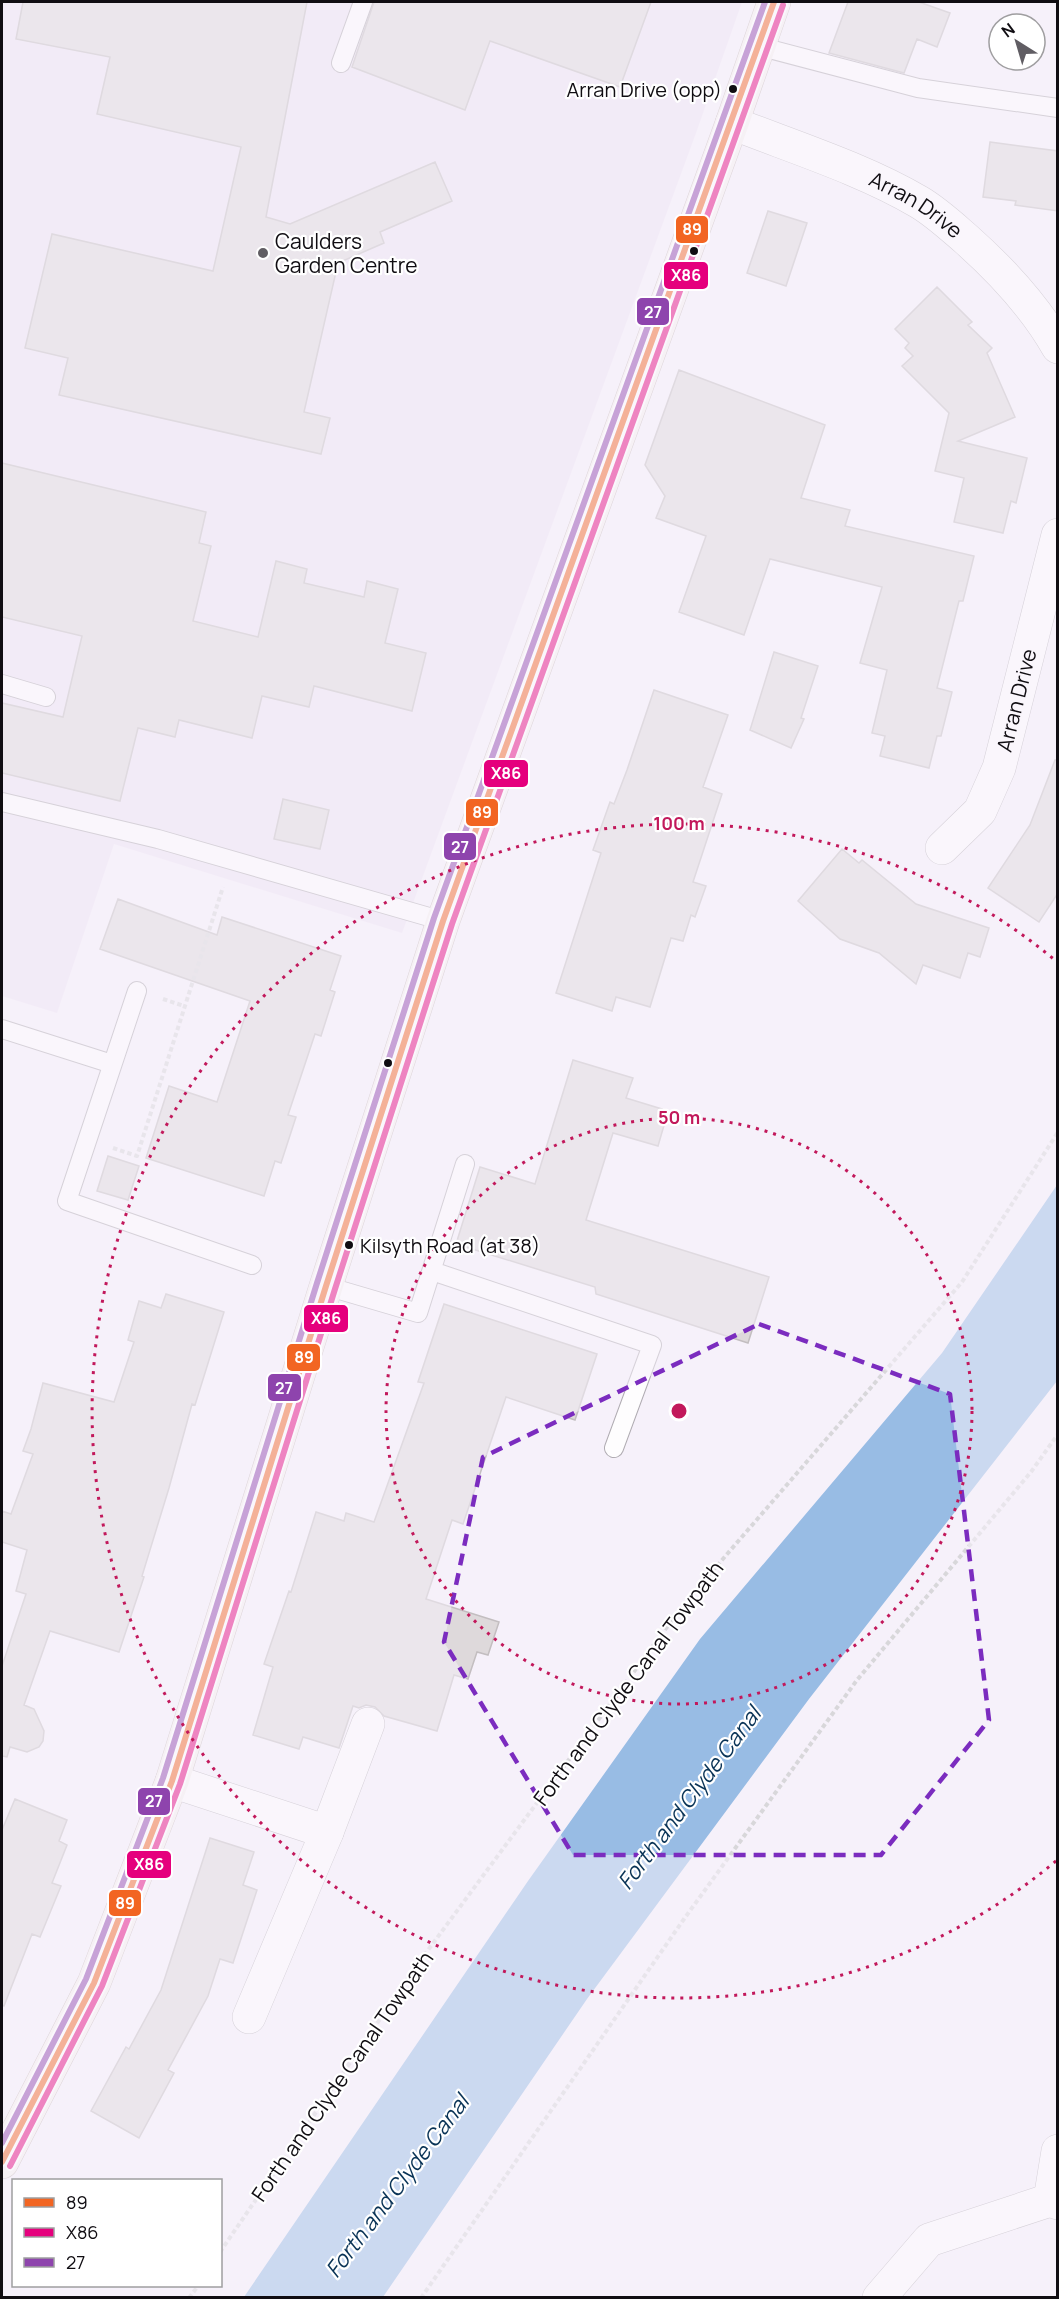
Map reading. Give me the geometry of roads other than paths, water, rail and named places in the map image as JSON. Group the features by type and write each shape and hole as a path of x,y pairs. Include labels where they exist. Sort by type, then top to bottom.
{"main road":[{"path":"2,2162 94,1983 172,1781 326,1286 443,921 774,2"}],"street":[{"name":"Arran Drive","path":"732,123 891,188 921,203 998,267 1031,305 1058,347"},
{"name":"Arran Drive","path":"942,848 980,811 999,768 1058,535"},
{"path":"249,2017 327,1832 368,1724"},
{"path":"172,1781 327,1832"},
{"path":"879,2298 929,2240 1054,2202 1058,2151"}],"lane":[{"path":"341,63 363,2"},
{"path":"758,46 918,88 1058,108"},
{"path":"2,684 46,697"},
{"path":"2,802 158,839 443,921"},
{"path":"136,991 67,1201 252,1265"},
{"path":"2,1029 112,1064"},
{"path":"326,1286 418,1313 465,1164"},
{"path":"432,1271 652,1345 614,1448"}],"water":[{"name":"Forth and Clyde Canal","path":"1057,1185 1057,1381 809,1699 587,1999 383,2297 244,2297 528,1881 700,1639 942,1353"}],"place":[{"name":"Arran Drive (opp)","path":"733,89"},
{"name":"Caulders Garden Centre","path":"263,253"},
{"name":"Kilsyth Road (at 38)","path":"349,1245"}]}
